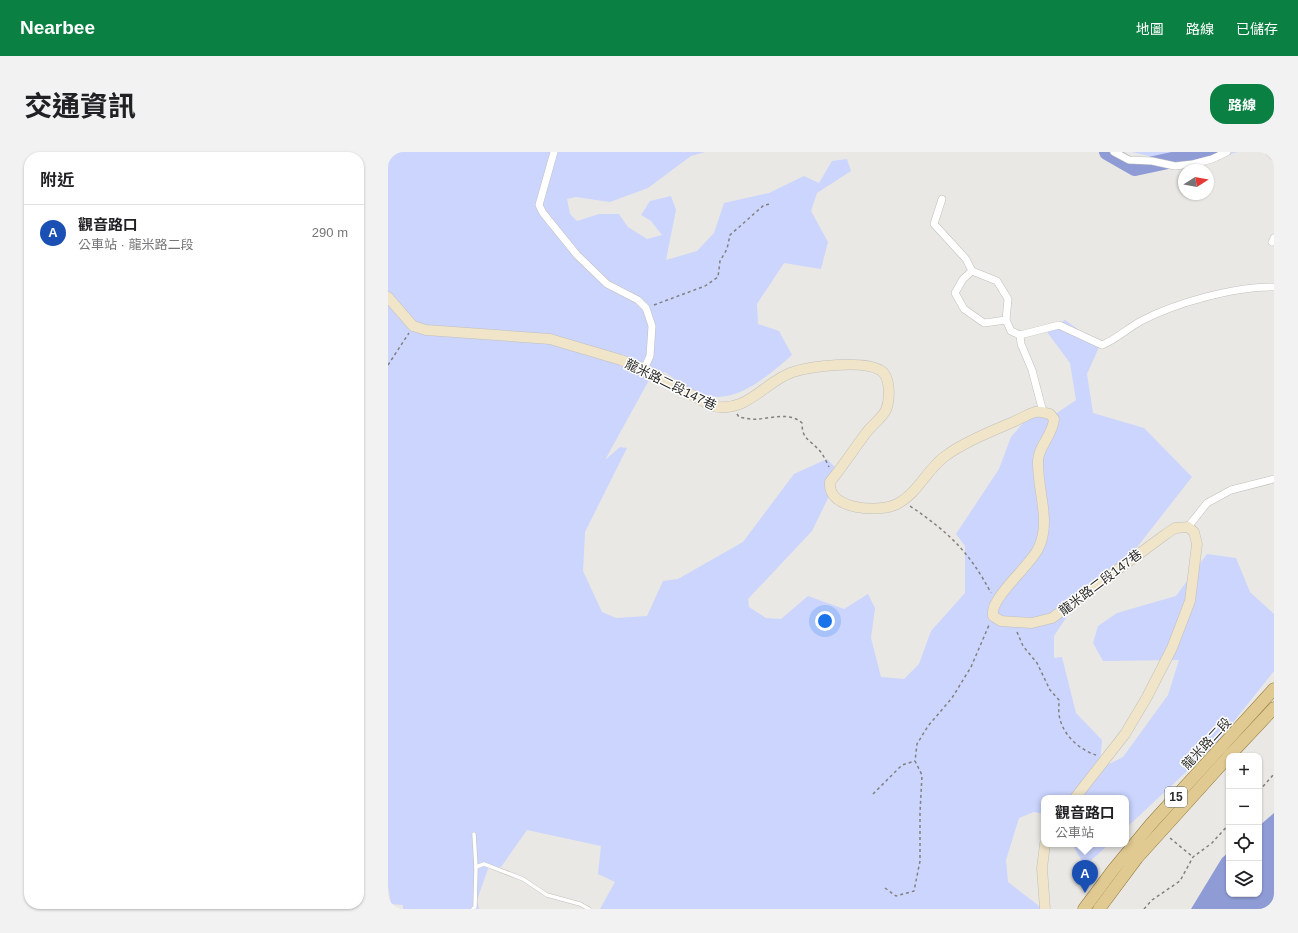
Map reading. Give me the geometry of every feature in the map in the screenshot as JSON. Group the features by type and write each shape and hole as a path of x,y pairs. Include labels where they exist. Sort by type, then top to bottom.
{"main road":[{"name":"龍米路二段","path":"1084,909 1113,870 1151,824 1274,690"},
{"name":"龍米路二段","path":"1232,753 1274,708"},
{"name":"龍米路二段","path":"1099,909 1137,858 1226,759"}],"street":[{"path":"554,152 539,205 543,213 577,255 607,284 638,300 646,308 652,326 650,356 644,369"},
{"path":"1114,152 1129,160 1152,160 1175,166 1193,164 1212,159 1227,152"},
{"path":"1269,152 1274,157"},
{"path":"942,199 934,224 966,259 972,271 997,281 1008,299 1006,320 1011,331 1020,335 1059,325 1102,345 1113,340 1140,321 1162,312 1219,294 1257,287 1274,288"},
{"path":"972,271 963,279 955,293 964,309 984,323 1006,320"},
{"path":"388,297 414,326"},
{"name":"龍米路二段147巷","path":"414,326 426,330 550,339 621,360 644,369 712,406 732,408 753,398 792,373 807,369 858,365 873,366 882,371 887,381 888,395 886,410 867,431 830,482 832,496 840,502 855,507 878,508 895,505 912,494 932,468 945,456 1028,415 1035,412 1043,412"},
{"path":"993,616 992,610 996,602 1030,562 1039,548 1044,534 1038,459 1054,429 1054,419 1050,414 1043,412 1032,370 1021,344 1020,335"},
{"path":"1077,795 1125,734 1147,697 1172,648 1190,602 1197,544 1194,532 1188,527 1206,503 1231,490 1274,479"},
{"name":"龍米路二段147巷","path":"993,616 1001,621 1032,623 1052,618 1170,531 1181,526 1188,527"},
{"path":"1045,847 1042,868 1045,909"}],"lane":[{"path":"473,909 476,867 474,834"},
{"path":"476,867 484,864 523,879 547,895 580,904 589,909"}],"path":[{"path":"646,308 705,286 718,277 720,261 727,249 730,235 764,205 772,204"},
{"path":"388,365 414,326"},
{"path":"732,408 739,416 756,419 779,416 797,418 802,423 802,432 809,443 819,450 835,476"},
{"path":"902,501 934,522 957,542 978,569 996,602"},
{"path":"885,888 896,896 914,891 920,862 922,775 915,760 918,744 928,726 952,698 972,667 993,616"},
{"path":"1014,622 1022,646 1037,663 1050,690 1059,700 1060,718 1068,738 1091,753 1107,758"},
{"path":"873,794 902,765 915,760"},
{"path":"1261,789 1274,774"},
{"path":"1145,908 1152,900 1180,881 1193,857 1212,843 1228,825"},
{"path":"1161,830 1193,857"}],"shaded area":[{"path":"388,152 705,152 691,156 648,188 610,202 576,197 567,199 570,214 577,221 599,214 619,214 628,227 647,239 662,235 651,221 641,215 650,201 671,196 676,210 666,260 697,251 714,233 724,203 769,193 804,176 819,183 832,161 847,159 851,171 817,193 811,211 828,242 821,269 784,263 757,304 758,324 779,331 792,355 762,379 740,392 728,396 716,397 704,395 688,388 664,372 648,382 605,460 620,447 627,448 585,532 583,571 602,612 616,618 647,616 663,581 678,579 743,542 794,474 827,459 836,468 832,490 812,531 748,599 749,607 766,618 781,619 808,596 844,609 868,594 875,608 871,638 881,677 904,679 919,664 931,631 965,593 965,546 956,534 999,469 1011,437 1031,414 1054,415 1076,400 1070,363 1047,332 1065,320 1100,345 1087,374 1093,413 1144,428 1192,477 1134,551 1086,588 1054,636 1054,658 1062,657 1076,713 1102,740 1100,762 1107,765 1123,757 1168,695 1179,660 1103,661 1093,643 1098,626 1117,613 1176,596 1207,554 1236,558 1250,592 1274,614 1274,671 1215,745 1129,825 1129,795 1041,795 1041,813 1034,812 1019,818 1006,860 1008,882 1043,909 600,909 615,882 598,874 601,846 527,830 501,867 489,866 477,900 479,909 403,909 403,905 391,904 388,886"},
{"path":"1132,152 1238,152 1190,164 1182,164"},
{"path":"1274,813 1274,909 1191,909 1222,858 1226,855 1226,897 1262,897 1262,823"},
{"path":"1074,847 1106,847 1085,866"}],"waterway":[{"path":"1107,152 1135,168 1210,152"}],"place":[{"name":"觀音路口","path":"1085,893"}]}
